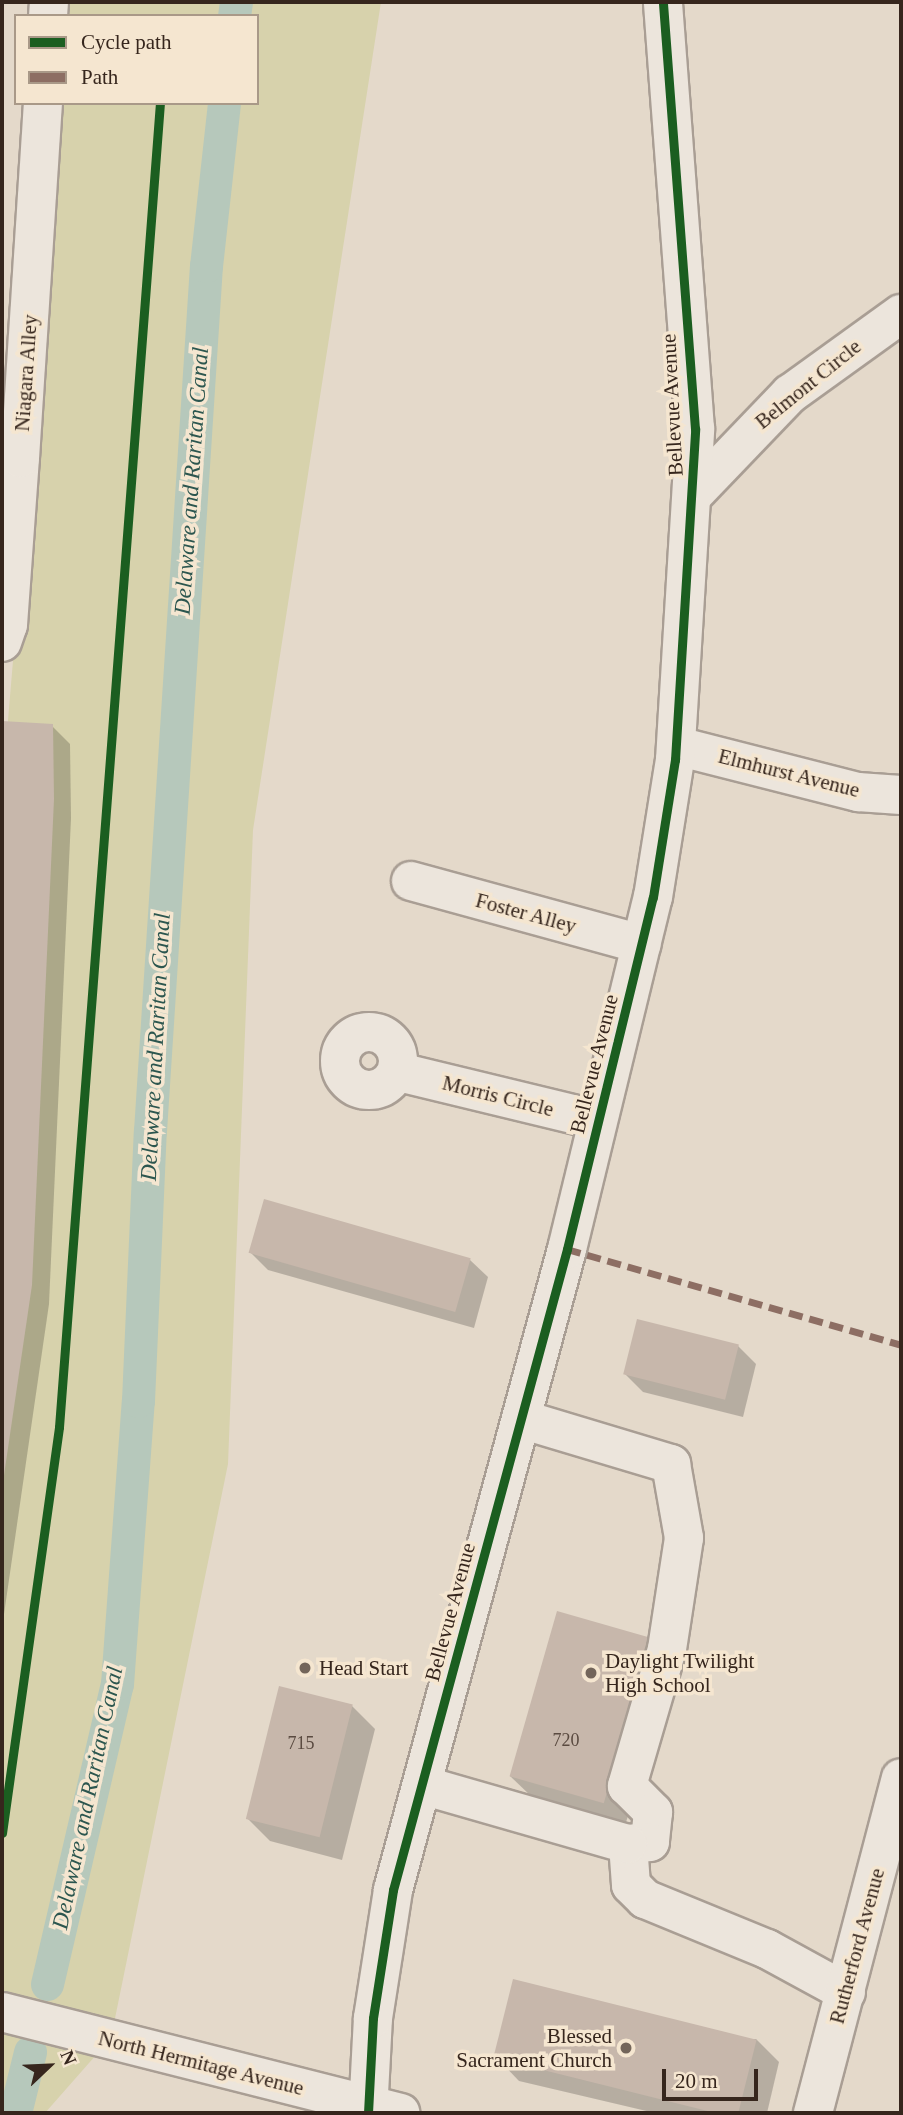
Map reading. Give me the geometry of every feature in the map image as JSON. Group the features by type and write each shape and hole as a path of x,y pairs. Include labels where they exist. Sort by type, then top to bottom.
{"street":[{"name":"Bellevue Avenue","path":"379,2111 373,2018 381,1953 422,1785 521,1419 642,944 677,746 694,494 695,429 663,2"},
{"name":"Niagara Alley","path":"2,642 8,625 43,105"},
{"name":"Belmont Circle","path":"694,494 790,394 901,314"},
{"name":"Elmhurst Avenue","path":"677,746 858,792 901,795"},
{"name":"Foster Alley","path":"411,881 642,944"},
{"name":"Morris Circle","path":"399,1072 597,1120"},
{"path":"422,1785 628,1843 650,1842 653,1812 627,1786 667,1649 684,1538 671,1464 521,1419"},
{"name":"Rutherford Avenue","path":"813,2113 901,1778"},
{"path":"628,1843 631,1885 645,1899 767,1949 846,1992"},
{"name":"North Hermitage Avenue","path":"2,2012 379,2111"}],"shaded area":[{"path":"68,2 381,2 253,830 228,1464 111,2038 45,2113 2,2113 2,1390 11,1328 6,744 60,105 259,105 259,14 67,14"}],"building":[{"path":"2,721 53,724 54,799 32,1285 3,1482"},
{"path":"264,1199 471,1258 455,1312 249,1253"},
{"path":"637,1319 739,1344 725,1400 623,1374"},
{"path":"557,1611 651,1638 604,1803 510,1776"},
{"path":"279,1686 353,1704 320,1837 246,1819"},
{"name":"Blessed Sacrament Church","path":"513,1979 757,2040 738,2113 716,2113 493,2058"}],"waterway":[{"name":"Delaware and Raritan Canal","path":"234,14 236,2"},
{"name":"Delaware and Raritan Canal","path":"47,1984 117,1684 138,1401 150,1131 206,266 224,105"},
{"name":"Delaware and Raritan Canal","path":"15,2113 30,2052"}],"marked path":[{"path":"567,1249 901,1345"}],"cycle path":[{"path":"368,2113 373,2018 393,1890 567,1249 653,897 675,760 695,429 663,2"},
{"path":"2,1833 59,1427 160,105"}],"place":[{"name":"Head Start","path":"305,1668"},
{"name":"Daylight Twilight High School","path":"591,1673"},
{"name":"Blessed Sacrament Church","path":"626,2048"}]}
